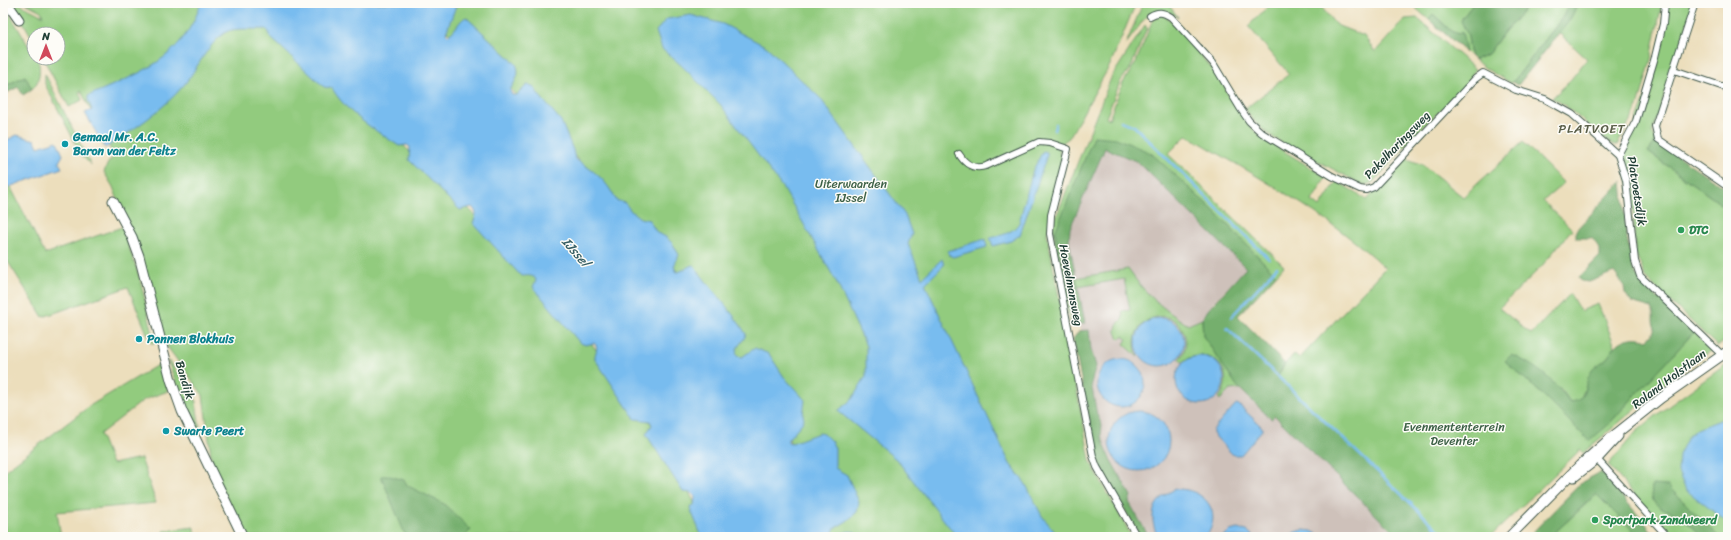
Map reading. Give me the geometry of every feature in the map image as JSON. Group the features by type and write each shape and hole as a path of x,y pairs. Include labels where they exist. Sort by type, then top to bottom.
{"street":[{"path":"7,3 19,20"},
{"name":"Platvoetsdijk","path":"1665,3 1663,24 1655,57 1636,121 1618,155 1626,180 1635,262 1640,276 1725,353"},
{"path":"1695,3 1655,126 1658,139 1728,186"},
{"name":"Pekelharingsweg","path":"1150,16 1158,12 1165,13 1171,17 1213,63 1249,121 1262,133 1332,176 1360,189 1366,190 1374,187 1475,79 1483,73 1516,90 1545,99 1572,114 1618,155"},
{"path":"1674,70 1727,88"},
{"name":"Hoevelmansweg","path":"959,154 966,164 979,168 1039,142 1050,143 1068,149 1052,215 1050,234 1093,456 1097,467 1137,537"},
{"name":"Bandijk","path":"113,201 132,237 139,256 171,380 182,411 242,537"},
{"name":"Roland Holstlaan","path":"1509,537 1558,489 1594,457 1607,441 1661,398 1725,353"},
{"path":"1594,457 1668,537"}],"shaded area":[{"path":"1091,142 1138,162 1246,268 1214,302 1202,319 1408,537 1149,537 1099,448 1080,324 1055,232"}],"green space":[{"path":"3,3 26,42 26,66 39,66 39,76 37,83 32,89 25,76 3,87"},
{"path":"12,3 18,3 43,16 41,11 25,3 239,3 332,87 405,147 535,276 591,343 649,420 690,494 711,537 246,537 213,470 203,395 163,341 126,221 113,187 104,172 108,163 114,156 81,91 79,92 82,100 69,107 47,66 66,66 66,26 26,27"},
{"name":"Uiterwaarden IJssel","path":"416,3 1136,3 1110,65 1069,138 1062,143 1059,152 1063,156 1047,234 1090,460 1132,537 834,537 789,439 736,353 674,267 616,200 513,91"},
{"path":"1143,3 1167,3 1178,17 1170,13 1148,14 1126,44"},
{"path":"1272,3 1318,3 1336,25 1364,36 1375,52 1405,19 1417,18 1475,69 1466,84 1452,100 1416,134 1373,182 1366,185 1359,183 1292,148 1267,133 1245,109 1289,74 1248,26"},
{"path":"1474,3 1462,18 1468,36 1471,57 1466,52 1464,42 1458,34 1451,31 1433,14 1428,19 1411,4"},
{"path":"1474,3 1531,3 1504,32 1488,54 1474,60 1471,57 1468,36 1461,21"},
{"path":"1531,3 1570,3 1562,18 1511,83 1474,60 1488,54 1504,32"},
{"path":"1570,3 1579,3 1569,21 1518,85 1513,82 1562,18"},
{"path":"1579,3 1662,3 1650,64 1638,107 1617,145 1612,144 1605,139 1568,108 1552,98 1568,83 1587,59 1559,33"},
{"name":"DTC","path":"1667,3 1694,3 1652,132 1656,141 1648,152 1728,209 1728,340 1717,346 1646,278 1635,252 1633,208 1623,156 1651,83"},
{"path":"1433,14 1451,31 1458,34 1462,32 1466,52 1428,19"},
{"name":"Evenmententerrein Deventer","path":"1157,15 1162,15 1170,19 1193,44 1208,65 1217,71 1230,98 1251,127 1261,137 1326,177 1312,201 1320,207 1337,181 1367,200 1405,158 1423,165 1463,197 1523,142 1564,183 1543,201 1572,229 1541,267 1499,308 1531,334 1570,294 1580,311 1598,304 1615,346 1608,357 1591,372 1581,398 1576,402 1570,402 1562,390 1505,361 1543,395 1607,426 1694,332 1712,350 1667,382 1583,453 1580,450 1490,537 1445,537 1278,376 1285,364 1294,354 1299,359 1385,268 1363,248 1290,196 1187,135 1168,154 1284,266 1276,275 1212,209 1101,136 1055,232 1073,320 1080,324 1080,326 1070,322 1054,240 1053,225 1111,78 1145,25 1147,28 1131,67 1120,82 1106,118 1109,119 1123,83 1136,62 1153,19"},
{"path":"45,74 91,165 82,156 49,92 45,84"},
{"path":"25,76 32,89 23,95 18,87 3,95 3,87"},
{"path":"1094,136 1116,138 1151,153 1212,209 1276,275 1238,316 1285,364 1278,376 1445,537 1395,537 1391,530 1275,416 1271,419 1237,386 1203,336 1202,319 1208,310 1246,268 1138,162 1105,148 1070,228 1069,242 1085,323 1080,324 1073,320 1055,232"},
{"path":"1656,141 1728,190 1728,209 1648,152"},
{"path":"1622,181 1627,238 1633,269 1641,282 1694,332 1607,426 1589,441 1543,395 1505,361 1511,355 1528,363 1551,380 1570,402 1576,401 1580,399 1592,370 1607,358 1617,345 1629,338 1643,338 1647,340 1652,336 1655,328 1652,308 1631,302 1625,293 1624,286 1614,272 1589,282 1581,281 1579,277 1600,256 1600,249 1592,238 1576,238 1576,230"},
{"path":"10,186 45,254 122,227 140,279 155,343 151,343 128,287 43,317 3,254 3,189"},
{"path":"1128,269 1148,293 1179,319 1188,325 1202,319 1203,336 1240,389 1230,390 1220,400 1219,398 1224,388 1225,378 1223,370 1218,363 1211,358 1202,356 1192,357 1182,362 1179,359 1185,348 1185,336 1179,325 1171,319 1162,317 1152,318 1143,324 1137,332 1135,343 1138,357 1124,344 1127,339 1123,336 1120,339 1116,328 1123,318 1122,311 1130,310 1124,279 1078,287 1076,278"},
{"path":"1089,330 1091,350 1096,366 1091,383 1097,415 1102,425 1101,435 1109,457 1131,496 1129,502 1149,537 1140,537 1101,468 1097,458 1073,339 1079,331"},
{"path":"167,359 195,395 203,451 197,438"},
{"path":"161,363 168,391 144,400 100,434 112,464 141,458 156,503 57,512 61,537 3,537 3,472 91,405"},
{"path":"1728,363 1728,537 1672,537 1608,465 1636,432 1658,414"},
{"path":"1601,472 1657,537 1639,537 1596,494 1550,537 1528,537 1582,482"},
{"path":"381,476 390,476 404,480 408,486 444,504 471,530 464,537 406,537"},
{"path":"1652,485 1668,486 1719,537 1702,537 1682,518 1658,506 1653,499"},
{"name":"Sportpark Zandweerd","path":"1597,494 1639,537 1550,537"},
{"path":"194,527 197,537 164,537 163,531"}],"water":[{"name":"IJssel","path":"201,3 457,3 446,33 448,35 451,33 466,17 516,64 518,74 510,90 512,95 517,95 527,85 533,86 561,121 573,150 575,159 604,181 616,200 625,203 631,211 640,218 649,220 657,233 666,237 673,244 679,255 674,266 676,272 694,265 734,316 746,334 737,348 736,351 738,356 742,357 755,348 769,354 784,377 805,400 803,415 804,419 788,439 788,442 792,443 819,433 824,434 832,442 835,448 835,468 847,475 859,502 857,512 847,521 835,528 833,532 834,534 841,534 850,531 859,537 702,537 690,508 694,505 695,497 692,493 683,492 646,434 652,425 650,421 635,419 595,359 597,349 596,345 594,343 586,345 580,343 533,287 536,280 535,278 530,276 521,276 473,223 476,215 472,207 460,210 409,160 410,147 407,145 399,146 380,134 353,113 332,88 324,87 269,36 269,32 266,29 230,30 220,36 214,42 189,79 166,103 147,120 105,148 85,113 92,110 88,96 141,72 170,52 182,39 193,23"},
{"path":"691,15 723,24 767,47 820,98 905,215 912,234 908,244 922,278 942,259 944,265 925,284 1010,464 1025,483 1042,516 1059,537 957,537 897,460 838,411 852,399 866,376 866,346 837,283 785,191 720,104 681,65 662,49 656,31 667,19"},
{"path":"17,135 35,140 38,147 57,141 63,155 59,162 62,168 3,189 3,142"},
{"path":"1043,151 1047,152 1047,155 1020,235 1011,241 993,246 990,238 1010,232 1019,223 1033,170"},
{"path":"985,239 987,247 953,257 949,255 948,251"},
{"path":"1160,318 1169,320 1177,325 1182,333 1184,342 1182,351 1177,359 1169,364 1160,366 1151,364 1143,359 1138,351 1136,342 1138,333 1143,325 1151,320"},
{"path":"1200,356 1209,358 1217,363 1222,371 1224,380 1222,389 1217,397 1209,402 1200,404 1191,402 1183,397 1178,389 1176,380 1178,371 1183,363 1191,358"},
{"path":"1121,359 1130,361 1138,366 1143,374 1145,383 1143,392 1138,400 1130,405 1121,407 1112,405 1104,400 1099,392 1097,383 1099,374 1104,366 1112,361"},
{"path":"1236,404 1239,405 1262,427 1262,430 1241,455 1233,455 1213,434 1213,430"},
{"path":"1133,411 1145,411 1156,416 1164,424 1169,435 1167,453 1156,466 1145,471 1133,471 1122,466 1114,458 1109,447 1109,435 1114,424 1122,416"},
{"path":"1728,417 1728,523 1686,490 1678,472 1679,455 1688,437 1697,429"},
{"path":"1176,489 1195,493 1203,497 1208,503 1212,511 1213,519 1211,528 1206,537 1158,537 1153,521 1155,508 1162,497"},
{"path":"1237,529 1247,531 1255,537 1222,537 1230,531"},
{"path":"1303,530 1312,531 1322,537 1288,537 1295,532"}],"waterway":[{"path":"1121,121 1134,126 1269,259"},
{"path":"1054,130 1056,124"},
{"path":"1231,317 1277,267"},
{"path":"1227,328 1446,537"}],"place":[{"name":"Gemaal Mr. A.C. Baron van der Feltz","path":"65,144"},
{"name":"DTC","path":"1681,230"},
{"name":"Pannen Blokhuis","path":"139,339"},
{"name":"Swarte Peert","path":"166,431"},
{"name":"Sportpark Zandweerd","path":"1595,520"}],"district":[{"name":"PLATVOET","path":"1592,128"}]}
